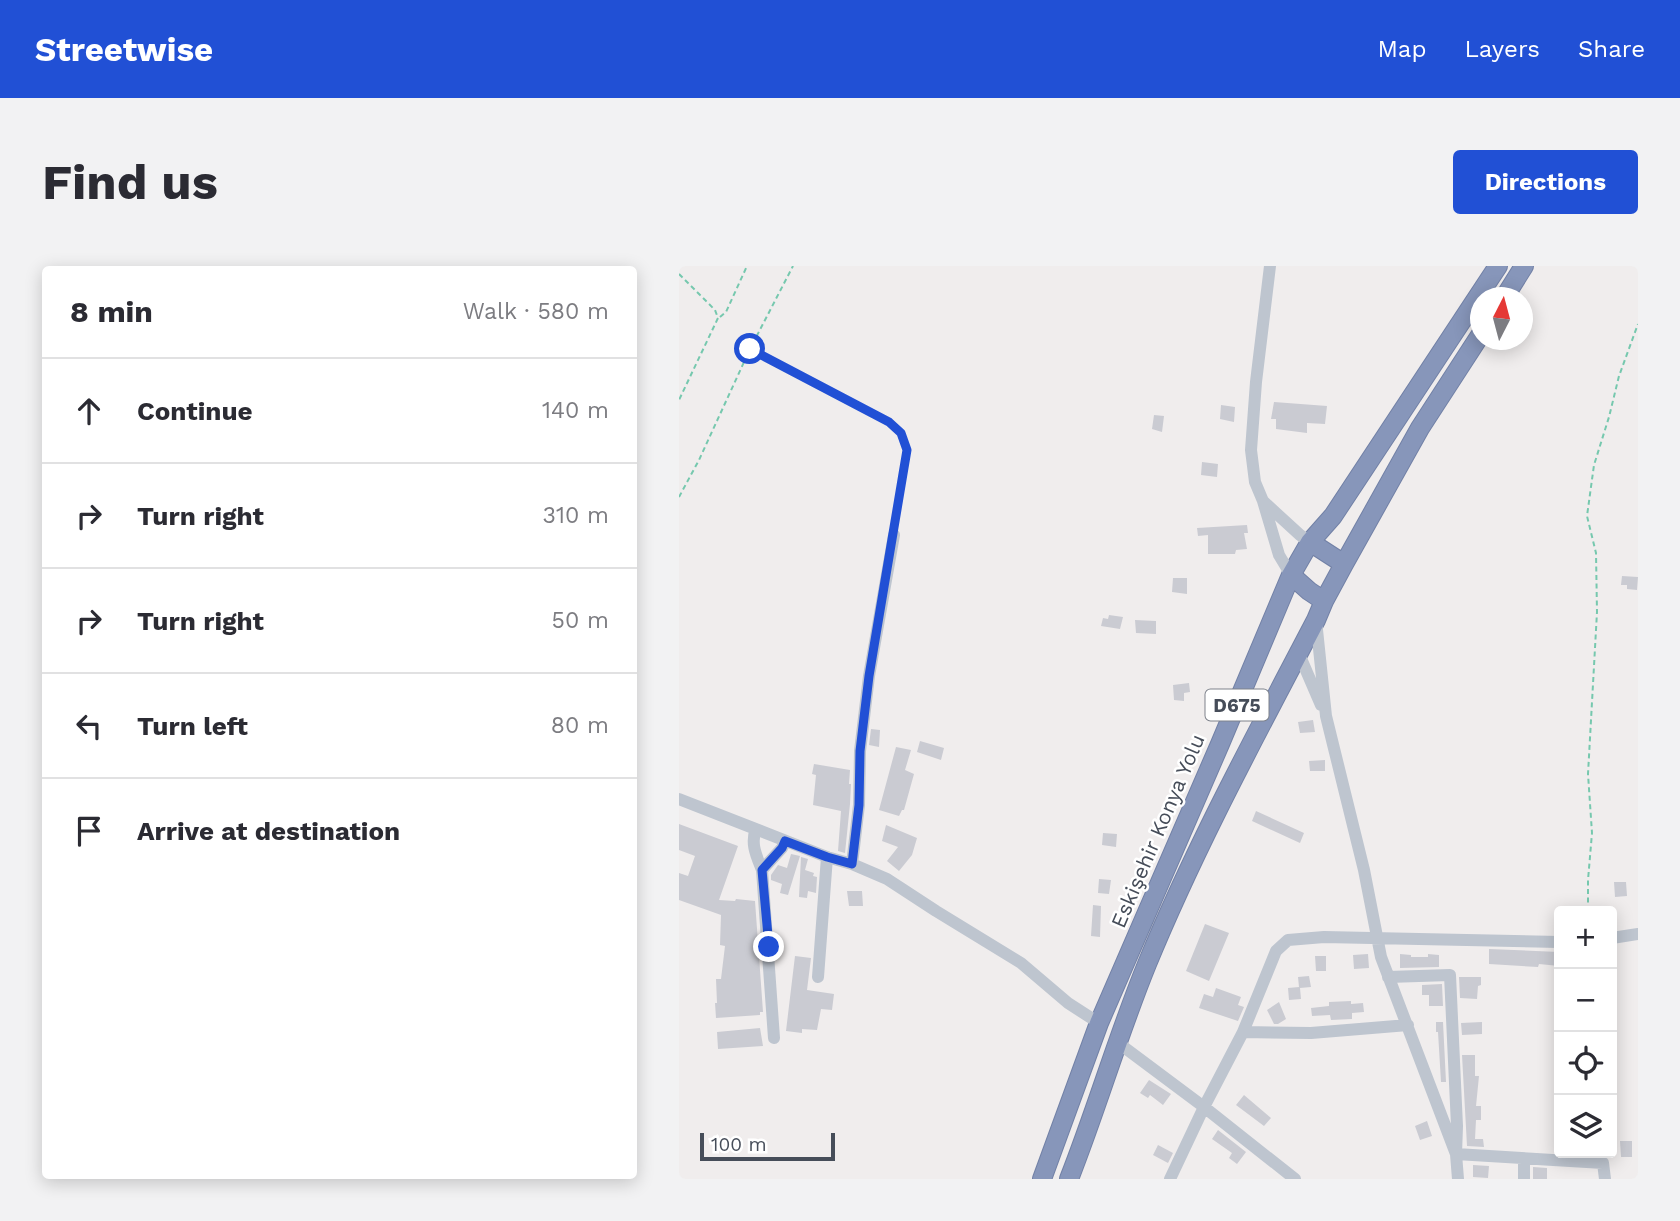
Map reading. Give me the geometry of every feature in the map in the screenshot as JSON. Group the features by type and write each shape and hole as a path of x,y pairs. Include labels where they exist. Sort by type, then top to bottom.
{"highway":[{"name":"Eskişehir Konya Yolu","path":"1042,1179 1099,1023 1291,575 1310,542 1333,516 1498,266"},
{"path":"1511,287 1524,266"},
{"name":"D675","path":"1069,1179 1148,962 1222,798 1344,564 1420,428 1471,350"},
{"path":"1310,542 1344,564"},
{"path":"1291,575 1309,592 1324,601"}],"street":[{"path":"1270,266 1251,450 1255,482 1279,555 1291,575"},
{"path":"1263,501 1310,542"},
{"path":"1287,523 1304,528 1317,526 1333,516"},
{"path":"852,864 859,805 860,751 869,676 894,535"},
{"path":"1316,620 1325,715 1364,870 1381,957 1456,1154"},
{"path":"1299,654 1325,715"},
{"path":"679,799 887,879 1021,963 1067,1003 1099,1023"},
{"path":"756,829 754,850 762,870 774,1038"},
{"path":"762,870 785,841"},
{"path":"818,977 827,857"},
{"path":"1617,937 1638,934"},
{"path":"1170,1179 1243,1032 1276,951 1288,940 1324,937 1554,942"},
{"path":"1388,976 1450,975 1458,1179"},
{"path":"1243,1032 1311,1033 1408,1025"},
{"path":"1117,1042 1295,1179"},
{"path":"1456,1154 1603,1163 1605,1179"},
{"path":"1524,1159 1524,1179"}],"path":[{"path":"679,400 718,318 726,312 747,266"},
{"path":"679,497 793,266"},
{"path":"679,274 715,310 718,318"},
{"path":"1587,906 1592,833 1588,774 1597,612 1596,553 1587,516 1594,466 1619,376 1638,324"},
{"path":"750,349 889,422 901,433 907,456 894,535"}],"building":[{"path":"1274,402 1327,406 1325,424 1307,423 1307,433 1276,429 1276,419 1271,419"},
{"path":"1221,405 1235,407 1234,422 1220,419"},
{"path":"1154,415 1164,416 1162,432 1152,429"},
{"path":"1202,462 1218,464 1217,477 1201,475"},
{"path":"1247,525 1248,533 1244,533 1247,549 1236,550 1235,554 1208,554 1208,535 1198,536 1197,528"},
{"path":"1622,576 1638,577 1637,590 1621,585"},
{"path":"1173,578 1187,578 1187,594 1172,592"},
{"path":"1109,615 1123,617 1120,629 1101,626 1103,618 1108,619"},
{"path":"1135,620 1156,621 1156,634 1136,633"},
{"path":"1189,683 1190,692 1184,693 1184,701 1174,700 1173,685"},
{"path":"1313,720 1315,732 1300,733 1298,722"},
{"path":"871,729 880,730 879,747 869,745"},
{"path":"920,741 944,748 941,760 917,752"},
{"path":"896,747 911,750 905,770 914,774 904,810 899,816 879,810"},
{"path":"1325,760 1325,771 1310,771 1309,761"},
{"path":"814,764 850,770 845,853 838,851 841,811 813,805 816,775 812,774"},
{"path":"1256,811 1304,833 1300,843 1252,821"},
{"path":"679,824 738,846 719,900 755,901 763,1012 760,1012 760,1015 716,1018 716,979 721,979 725,946 720,945 721,915 679,900 679,873 688,876 695,856 679,850"},
{"path":"886,825 917,838 912,855 899,871 887,861 898,847 882,841"},
{"path":"1103,833 1117,834 1116,847 1102,845"},
{"path":"791,854 800,856 788,895 780,893 782,884 771,880 771,875 778,865 787,868"},
{"path":"801,857 808,859 805,870 817,877 816,893 808,891 807,898 799,897"},
{"path":"1099,879 1111,880 1109,894 1098,893"},
{"path":"1614,882 1626,882 1627,896 1615,897"},
{"path":"847,891 862,891 863,906 849,906"},
{"path":"1093,905 1101,906 1100,937 1091,936"},
{"path":"1205,924 1229,933 1209,981 1186,971"},
{"path":"1489,949 1554,952 1554,966 1489,964"},
{"path":"1368,954 1369,968 1354,969 1353,955"},
{"path":"1400,954 1411,957 1439,955 1439,967 1400,968"},
{"path":"795,956 811,958 807,990 834,994 832,1010 821,1009 817,1030 802,1029 802,1033 786,1031"},
{"path":"1315,956 1326,956 1326,971 1316,971"},
{"path":"1309,976 1311,987 1300,988 1301,999 1289,1000 1288,988 1299,987 1298,977"},
{"path":"1459,977 1481,977 1477,999 1460,998"},
{"path":"1442,984 1443,1006 1429,1006 1429,995 1422,995 1422,985"},
{"path":"1216,988 1241,997 1238,1005 1244,1007 1238,1021 1199,1008 1204,994 1213,997"},
{"path":"1351,1001 1351,1004 1363,1003 1364,1012 1352,1013 1352,1019 1331,1020 1330,1015 1312,1016 1311,1008 1329,1006 1329,1002"},
{"path":"1279,1002 1286,1019 1274,1024 1267,1010"},
{"path":"1436,1022 1443,1022 1446,1082 1441,1082"},
{"path":"1482,1022 1482,1034 1462,1035 1461,1023"},
{"path":"760,1028 763,1046 718,1049 717,1032"},
{"path":"1462,1055 1475,1055 1475,1076 1479,1076 1476,1106 1481,1106 1481,1120 1476,1120 1475,1139 1483,1139 1484,1147 1467,1146"},
{"path":"1149,1080 1171,1094 1163,1105 1150,1095 1148,1098 1140,1093"},
{"path":"1244,1095 1271,1118 1264,1126 1236,1105"},
{"path":"1427,1121 1432,1136 1420,1140 1415,1126"},
{"path":"1218,1130 1246,1152 1237,1164 1229,1158 1232,1153 1212,1139"},
{"path":"1620,1141 1632,1141 1632,1157 1621,1157"},
{"path":"1158,1145 1173,1153 1168,1163 1153,1155"},
{"path":"1473,1165 1489,1166 1488,1178 1473,1177"},
{"path":"1533,1167 1547,1168 1547,1179 1533,1179"}],"route":[{"path":"750,349 894,425 901,433 907,450 869,676 860,751 859,805 852,864 785,841 762,870 769,947"}]}
